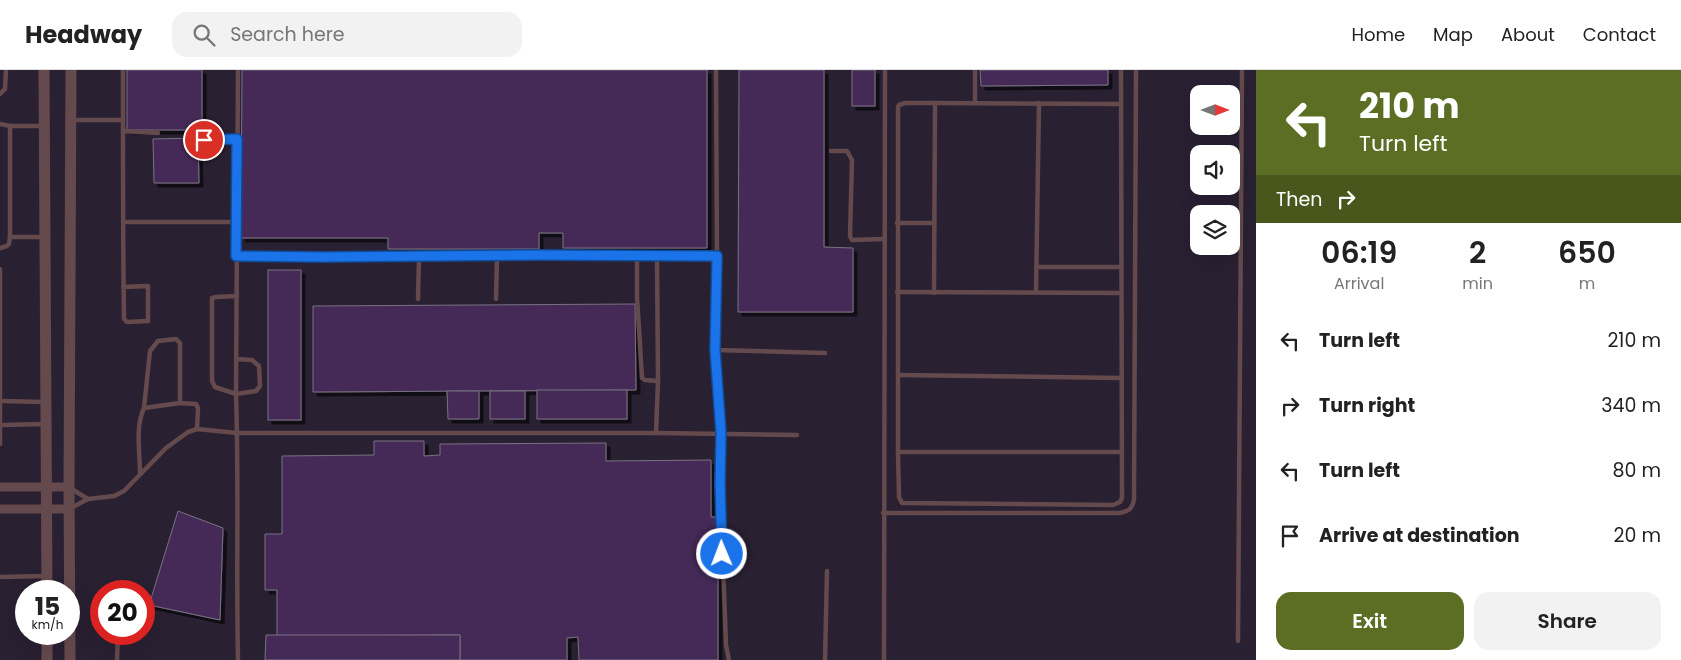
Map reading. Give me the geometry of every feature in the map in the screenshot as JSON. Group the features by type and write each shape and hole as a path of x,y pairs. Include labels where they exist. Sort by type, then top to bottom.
{"street":[{"path":"44,70 47,580"},
{"path":"70,660 71,70"},
{"path":"0,487 69,487"},
{"path":"0,509 69,509"},
{"path":"47,645 47,660"}],"lane":[{"path":"0,94 5,89 6,70"},
{"path":"123,70 123,287 124,321 148,321 148,286 123,287"},
{"path":"238,70 236,222 236,571 238,660"},
{"path":"716,70 717,256 715,350 721,433 720,484 726,645 729,660"},
{"path":"884,660 885,70"},
{"path":"975,70 975,103"},
{"path":"1121,70 1121,104 1121,267 1120,293 1122,498 1120,502 1113,505 905,504 900,501 899,497 898,452 898,107 902,104 935,103 1121,104"},
{"path":"883,513 1120,513 1127,512 1132,507 1134,490 1136,70"},
{"path":"1238,641 1242,70"},
{"path":"934,292 935,103"},
{"path":"1036,292 1039,103"},
{"path":"70,120 123,120"},
{"path":"0,124 10,126 45,126"},
{"path":"0,248 9,244 10,237 10,126"},
{"path":"123,131 158,133"},
{"path":"204,140 237,139"},
{"path":"831,151 848,151 852,160 850,236 852,240 884,239"},
{"path":"123,222 236,222"},
{"path":"897,223 934,223"},
{"path":"10,237 45,237"},
{"path":"236,256 717,256"},
{"path":"418,299 419,256"},
{"path":"496,299 497,256"},
{"path":"637,256 637,297 642,378 658,381"},
{"path":"656,433 658,381 657,256"},
{"path":"1036,267 1121,267"},
{"path":"0,269 0,444"},
{"path":"897,292 1120,293"},
{"path":"236,359 254,361 259,366 259,389 236,394 215,386 212,381 211,300 216,297 237,296"},
{"path":"140,473 140,416 144,408 150,351 158,341 176,339 180,343 180,403"},
{"path":"715,350 825,353"},
{"path":"898,375 1121,378"},
{"path":"1,401 46,402"},
{"path":"144,408 180,403 194,404 197,406 198,429"},
{"path":"1,425 46,424"},
{"path":"69,509 88,499 114,496 124,491 166,448 188,432 198,429 237,433 721,433 797,435"},
{"path":"898,452 1122,452"},
{"path":"69,487 88,499"},
{"path":"825,660 827,571"},
{"path":"0,577 47,576"},
{"path":"117,660 118,645"}],"shaded area":[{"path":"0,70 1256,70 1256,660 0,660"}],"building":[{"path":"127,70 202,70 202,130 127,130"},
{"path":"242,70 707,70 707,248 563,248 563,233 539,233 539,249 388,249 388,238 241,238"},
{"path":"739,70 824,70 824,247 853,248 853,312 738,312"},
{"path":"852,70 875,70 875,106 852,106"},
{"path":"980,70 1108,70 1108,85 981,86"},
{"path":"198,138 199,183 154,183 153,139"},
{"path":"268,270 301,270 301,420 268,420"},
{"path":"635,304 636,390 313,392 313,306"},
{"path":"537,390 627,390 627,419 537,419"},
{"path":"447,391 479,391 479,419 448,419"},
{"path":"490,391 525,391 525,419 490,419"},
{"path":"374,441 424,441 424,456 440,455 440,444 606,443 606,461 711,460 711,517 718,517 718,660 579,660 578,637 567,638 567,660 460,660 460,635 277,636 277,590 265,590 265,534 282,534 282,456 374,455"},
{"path":"178,511 223,528 220,620 155,606 155,586"},
{"path":"266,635 460,635 460,660 265,660"}],"route":[{"path":"204,140 237,139 236,256 717,256 715,350 721,433 722,554"}]}
